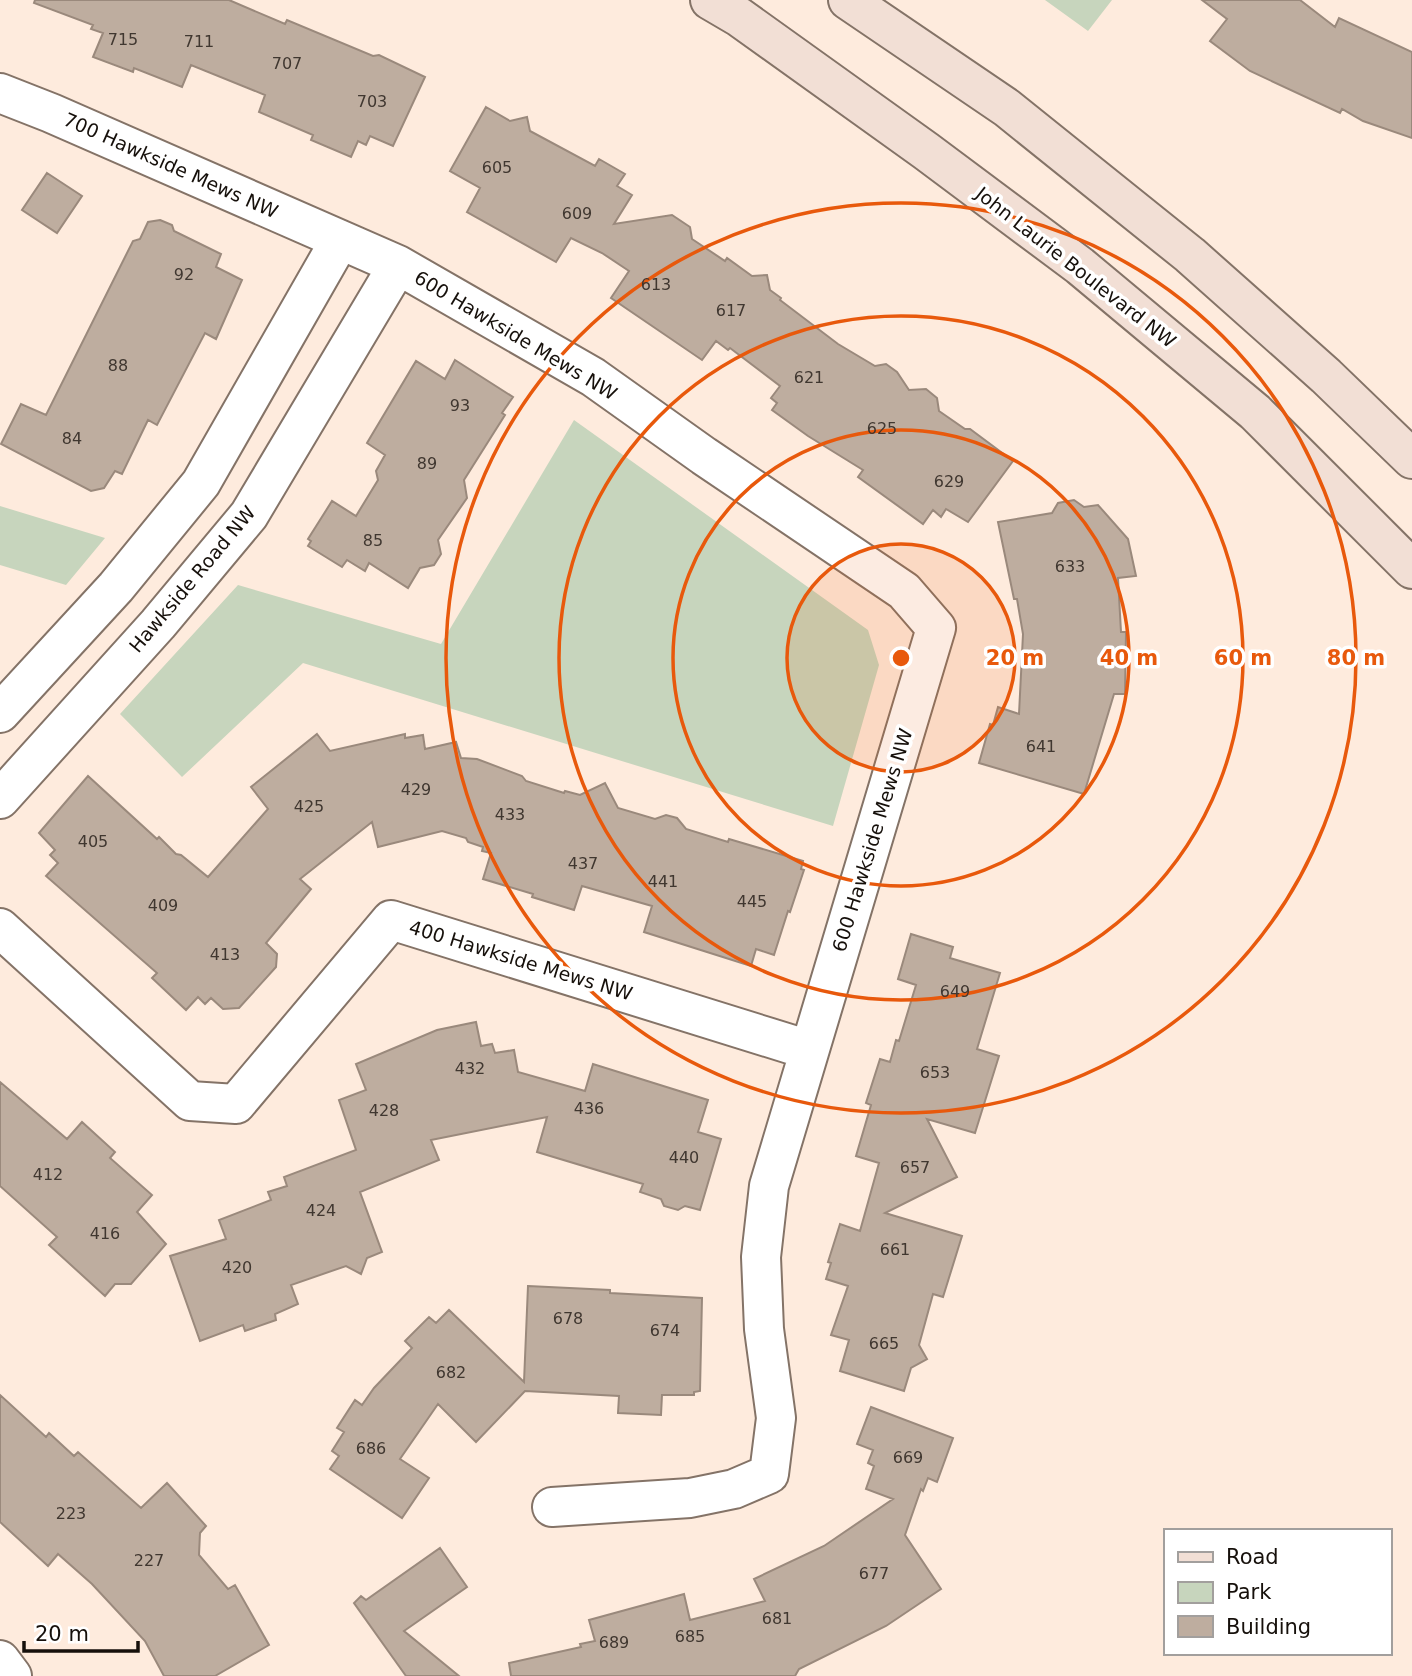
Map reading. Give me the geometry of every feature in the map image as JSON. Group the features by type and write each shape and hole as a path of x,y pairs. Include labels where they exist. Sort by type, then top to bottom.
{"main road":[{"name":"John Laurie Boulevard NW","path":"710,0 739,17 926,151 1080,266 1255,412 1412,569"},
{"path":"848,0 1007,108 1190,255 1326,376 1412,459"}],"street":[{"name":"700 Hawkside Mews NW","path":"0,93 398,265"},
{"path":"0,713 116,587 201,482 340,240"},
{"name":"Hawkside Road NW","path":"0,799 158,624 249,515 398,265"},
{"name":"600 Hawkside Mews NW","path":"398,265 593,377 704,456 904,591 936,628 769,1186 761,1256 764,1329 776,1418 769,1474 734,1489 690,1497 552,1507"},
{"name":"400 Hawkside Mews NW","path":"0,928 190,1101 236,1104 391,920 809,1050"},
{"path":"0,1660 12,1676"}],"green space":[{"path":"1045,0 1112,0 1088,31"},
{"path":"574,420 868,630 879,665 833,826 303,663 182,777 120,714 238,585 441,644"},
{"path":"0,506 105,538 66,585 0,565"}],"building":[{"path":"35,0 229,0 285,24 287,20 373,56 379,55 425,77 393,146 370,136 366,145 358,141 351,157 311,140 313,135 259,112 265,95 191,65 182,87 134,68 133,72 93,57 103,33 91,29 93,25 34,3"},
{"path":"1202,0 1300,0 1335,27 1339,18 1412,52 1412,138 1363,121 1342,109 1340,113 1250,71 1210,41 1227,19"},
{"path":"486,107 510,121 527,117 530,131 595,166 599,159 625,174 617,186 632,195 614,224 672,215 690,227 692,239 725,261 727,258 752,276 767,275 770,290 781,298 780,300 838,344 875,366 886,364 897,372 909,390 926,389 937,398 939,411 965,429 970,429 1013,461 968,522 946,509 941,517 933,510 923,524 858,477 863,470 772,410 777,403 771,398 780,386 730,348 728,350 716,341 702,360 611,298 629,271 602,253 571,238 556,262 467,212 480,188 450,171"},
{"path":"47,173 82,196 57,233 22,210"},
{"path":"160,220 172,225 174,231 221,254 216,267 242,280 216,339 205,333 157,425 148,420 122,474 115,471 104,488 91,491 1,444 21,404 46,415 133,241 140,239 148,222"},
{"path":"455,360 513,397 502,413 505,415 464,480 467,498 438,540 441,554 434,565 420,568 408,588 369,563 365,571 347,560 342,567 308,546 311,541 308,539 332,501 356,516 378,480 376,471 385,455 367,443 416,361 445,379"},
{"path":"1074,500 1084,507 1098,505 1128,539 1136,576 1118,578 1121,632 1126,632 1125,694 1114,694 1084,794 979,763 990,724 993,725 998,707 1019,714 1023,634 998,522 1052,513 1058,503"},
{"path":"317,734 330,751 405,734 405,738 423,735 425,749 456,742 461,758 477,759 522,776 526,781 580,795 605,783 618,808 655,819 666,815 677,818 686,829 803,861 801,869 804,870 774,955 756,949 751,966 644,932 652,906 582,886 574,910 483,879 491,853 482,851 483,847 468,842 466,838 442,831 378,847 372,822 300,879 311,889 266,943 277,954 276,967 239,1008 223,1009 211,998 205,1004 198,997 186,1010 152,978 157,973 46,876 58,863 50,855 55,850 39,833 88,776 157,839 159,837 176,854 181,855 208,877 268,809 251,787"},
{"path":"911,934 953,947 950,958 1000,973 977,1049 999,1056 975,1133 927,1119 957,1177 885,1213 962,1236 943,1297 933,1294 919,1345 927,1359 911,1368 904,1391 840,1371 849,1340 831,1335 848,1286 826,1279 831,1263 828,1262 840,1224 860,1231 879,1163 856,1156 871,1105 866,1103 880,1059 890,1062 916,985 898,979"},
{"path":"476,1022 481,1046 492,1044 495,1053 514,1050 518,1072 585,1091 593,1064 708,1100 698,1132 721,1139 700,1210 685,1206 678,1210 664,1206 661,1199 640,1192 643,1184 537,1152 547,1117 431,1140 439,1160 360,1192 382,1252 367,1258 361,1274 346,1266 291,1285 298,1304 275,1314 276,1320 245,1331 243,1325 200,1341 170,1256 226,1239 219,1220 271,1200 268,1192 287,1186 284,1177 356,1150 339,1100 366,1090 356,1064 437,1030"},
{"path":"0,1082 67,1139 82,1122 115,1152 110,1158 152,1195 137,1212 166,1244 131,1284 115,1284 105,1296 49,1245 57,1237 0,1186"},
{"path":"528,1286 702,1298 700,1391 694,1392 694,1395 662,1395 661,1415 618,1413 619,1396 525,1391 476,1442 438,1404 400,1459 429,1478 402,1518 330,1469 339,1456 332,1451 344,1432 337,1428 355,1400 362,1405 374,1388 412,1348 405,1341 429,1317 436,1323 449,1310 524,1382"},
{"path":"0,1395 46,1437 49,1433 74,1456 78,1452 141,1508 167,1483 206,1526 200,1533 199,1555 228,1589 235,1585 269,1645 215,1676 164,1676 145,1641 92,1584 58,1554 48,1566 0,1522"},
{"path":"871,1407 953,1438 937,1482 928,1478 923,1491 921,1489 905,1535 941,1589 886,1626 799,1669 795,1676 511,1676 509,1663 581,1647 580,1644 595,1641 589,1620 684,1594 690,1620 765,1601 754,1579 824,1546 893,1499 866,1489 874,1466 868,1463 873,1450 857,1444"},
{"path":"440,1548 467,1587 404,1631 459,1676 406,1676 354,1603 361,1596 366,1600"}]}
